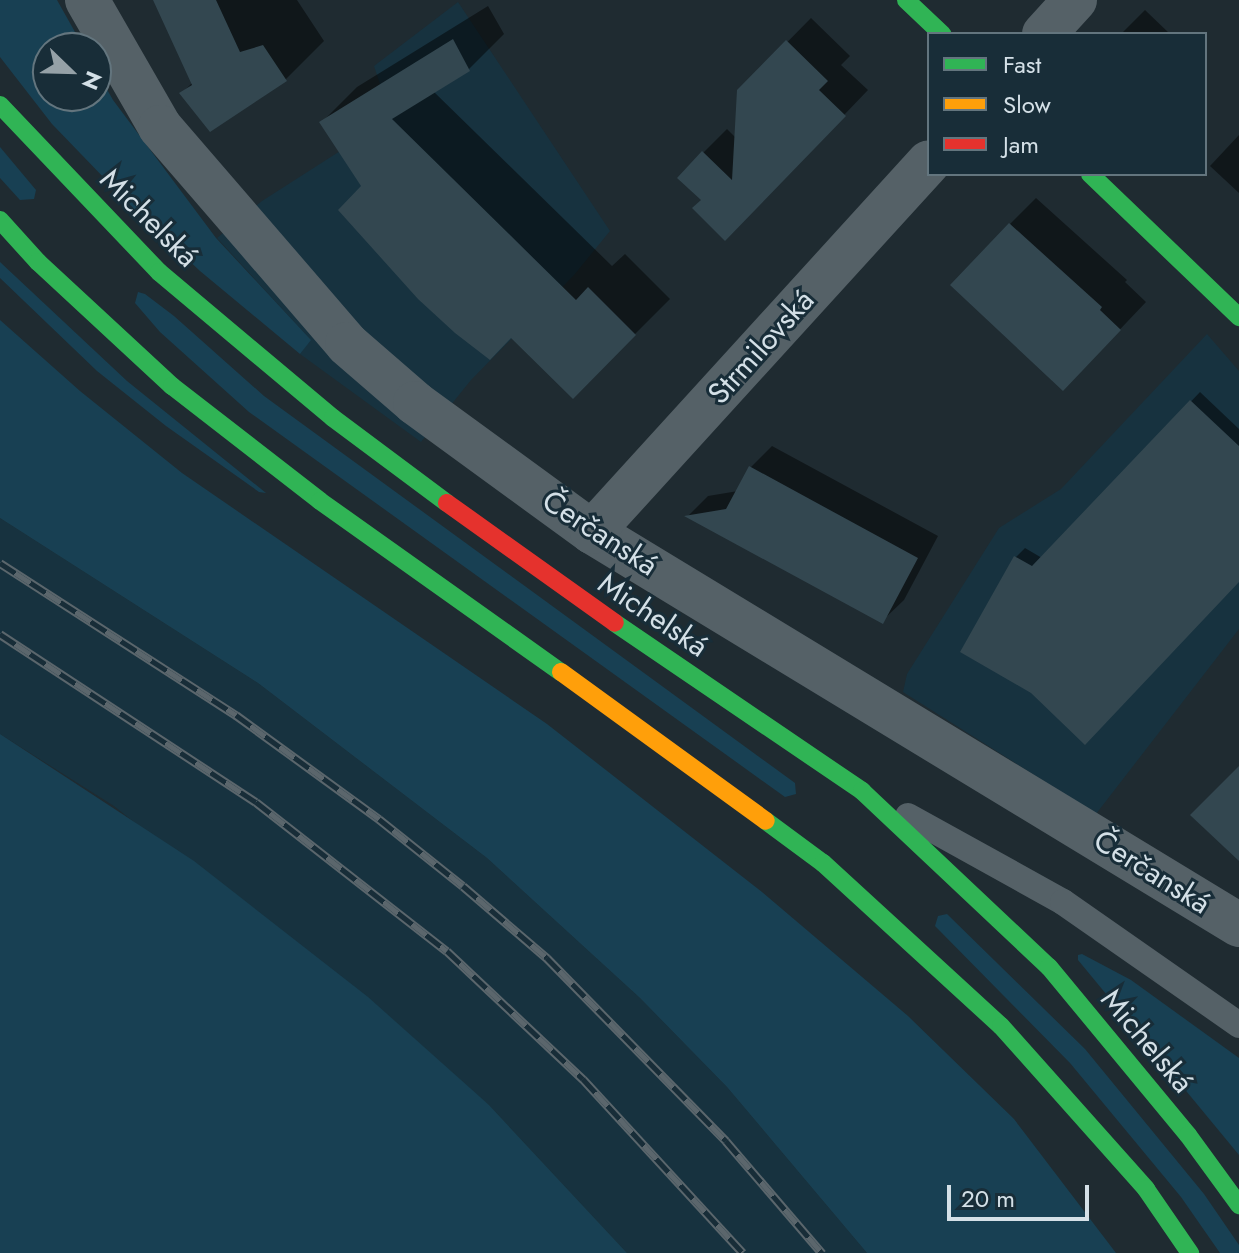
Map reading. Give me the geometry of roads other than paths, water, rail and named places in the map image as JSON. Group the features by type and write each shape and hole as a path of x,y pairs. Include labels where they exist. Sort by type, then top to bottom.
{"main road":[{"path":"906,0 940,32"},
{"name":"Michelská","path":"0,105 159,272 333,418 548,578 862,791 1049,967 1188,1135 1239,1205"},
{"path":"1092,176 1239,317"},
{"path":"0,220 38,262 172,386 320,501 508,633 823,863 1001,1026 1146,1189 1190,1253"}],"street":[{"name":"Čerčanská","path":"87,0 160,127 347,344 415,403 592,532 1239,925"},
{"path":"1046,32 1075,0"},
{"name":"Strmilovská","path":"592,532 927,164"}],"lane":[{"path":"862,791 1063,902 1239,1025"}],"railway":[{"path":"0,563 236,715 379,819 463,886 547,958 726,1141 822,1253"},
{"path":"0,634 256,802 447,951 583,1079 743,1253"}]}
